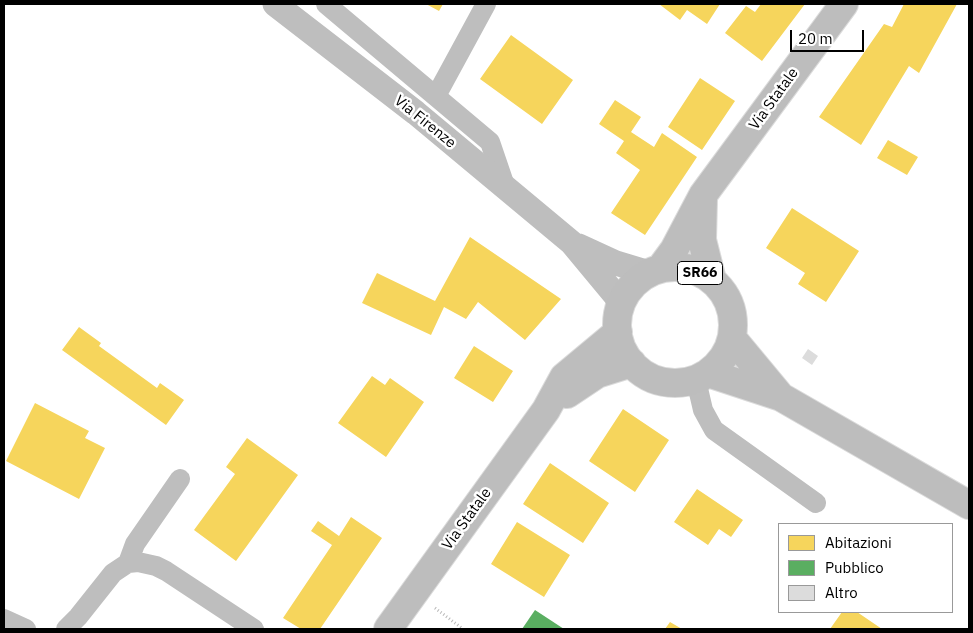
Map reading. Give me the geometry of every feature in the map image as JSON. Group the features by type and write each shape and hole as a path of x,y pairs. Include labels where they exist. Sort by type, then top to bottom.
{"main road":[{"name":"Via Statale","path":"655,271 674,250 703,195 844,4"},
{"name":"SR66","path":"703,195 702,240 712,280"},
{"name":"SR66","path":"621,302 636,282 655,271 678,267 696,271 712,280 723,292 730,306 733,322 732,338"},
{"path":"621,302 618,332 620,344 632,363 650,377 665,382 680,383 702,376 727,351 732,338 781,397"},
{"name":"Via Statale","path":"388,629 546,410 564,376 618,332"},
{"name":"Via Statale","path":"546,410 597,374 632,363"},
{"path":"702,376 781,397 969,505"}],"street":[{"name":"Via Firenze","path":"275,4 416,113 572,243"},
{"path":"326,4 490,142 506,189"},
{"path":"436,96 486,4"},
{"path":"572,243 616,263 655,271"},
{"path":"572,243 621,302"},
{"path":"702,376 703,410 714,430 816,503"},
{"path":"128,563 135,544 180,479"},
{"path":"66,629 113,573 128,563 138,562 156,566 254,629"},
{"path":"4,619 26,629"}],"path":[{"path":"414,592 462,629"}],"building: Abitazioni":[{"path":"426,4 443,4 439,11"},
{"path":"659,4 720,4 707,24 687,10 680,20"},
{"path":"761,4 805,4 762,61 725,33 746,6 755,12"},
{"path":"904,4 957,4 919,73 909,66 861,145 819,117 884,24 892,27"},
{"path":"511,35 573,80 542,124 480,79"},
{"path":"700,78 735,101 702,150 668,127"},
{"path":"615,100 641,117 631,132 654,147 662,133 697,157 645,235 611,213 640,170 616,153 624,141 599,124"},
{"path":"888,140 918,157 907,175 877,158"},
{"path":"792,208 859,251 826,302 798,284 805,273 766,248"},
{"path":"470,237 561,299 525,340 478,302 466,319 444,307 431,335 362,303 377,273 435,301"},
{"path":"79,327 101,343 99,346 157,388 160,383 184,400 166,425 62,350"},
{"path":"474,346 513,371 493,402 454,378"},
{"path":"372,376 385,385 390,378 424,402 386,457 338,423"},
{"path":"35,403 89,431 85,438 105,448 79,499 6,461"},
{"path":"623,409 669,440 635,492 589,461"},
{"path":"247,438 298,475 236,561 194,530 235,474 226,467"},
{"path":"550,463 609,503 583,543 523,504"},
{"path":"697,489 743,520 731,537 719,529 708,545 674,522"},
{"path":"351,517 382,538 320,629 301,629 283,618 332,545 311,531 318,521 339,536"},
{"path":"517,522 570,555 544,597 491,564"},
{"path":"841,613 858,613 882,629 830,629"},
{"path":"670,622 682,629 665,629"}],"building: Pubblico":[{"path":"535,610 564,629 522,629"}],"building: Altro":[{"path":"808,349 818,356 812,365 802,358"}]}
